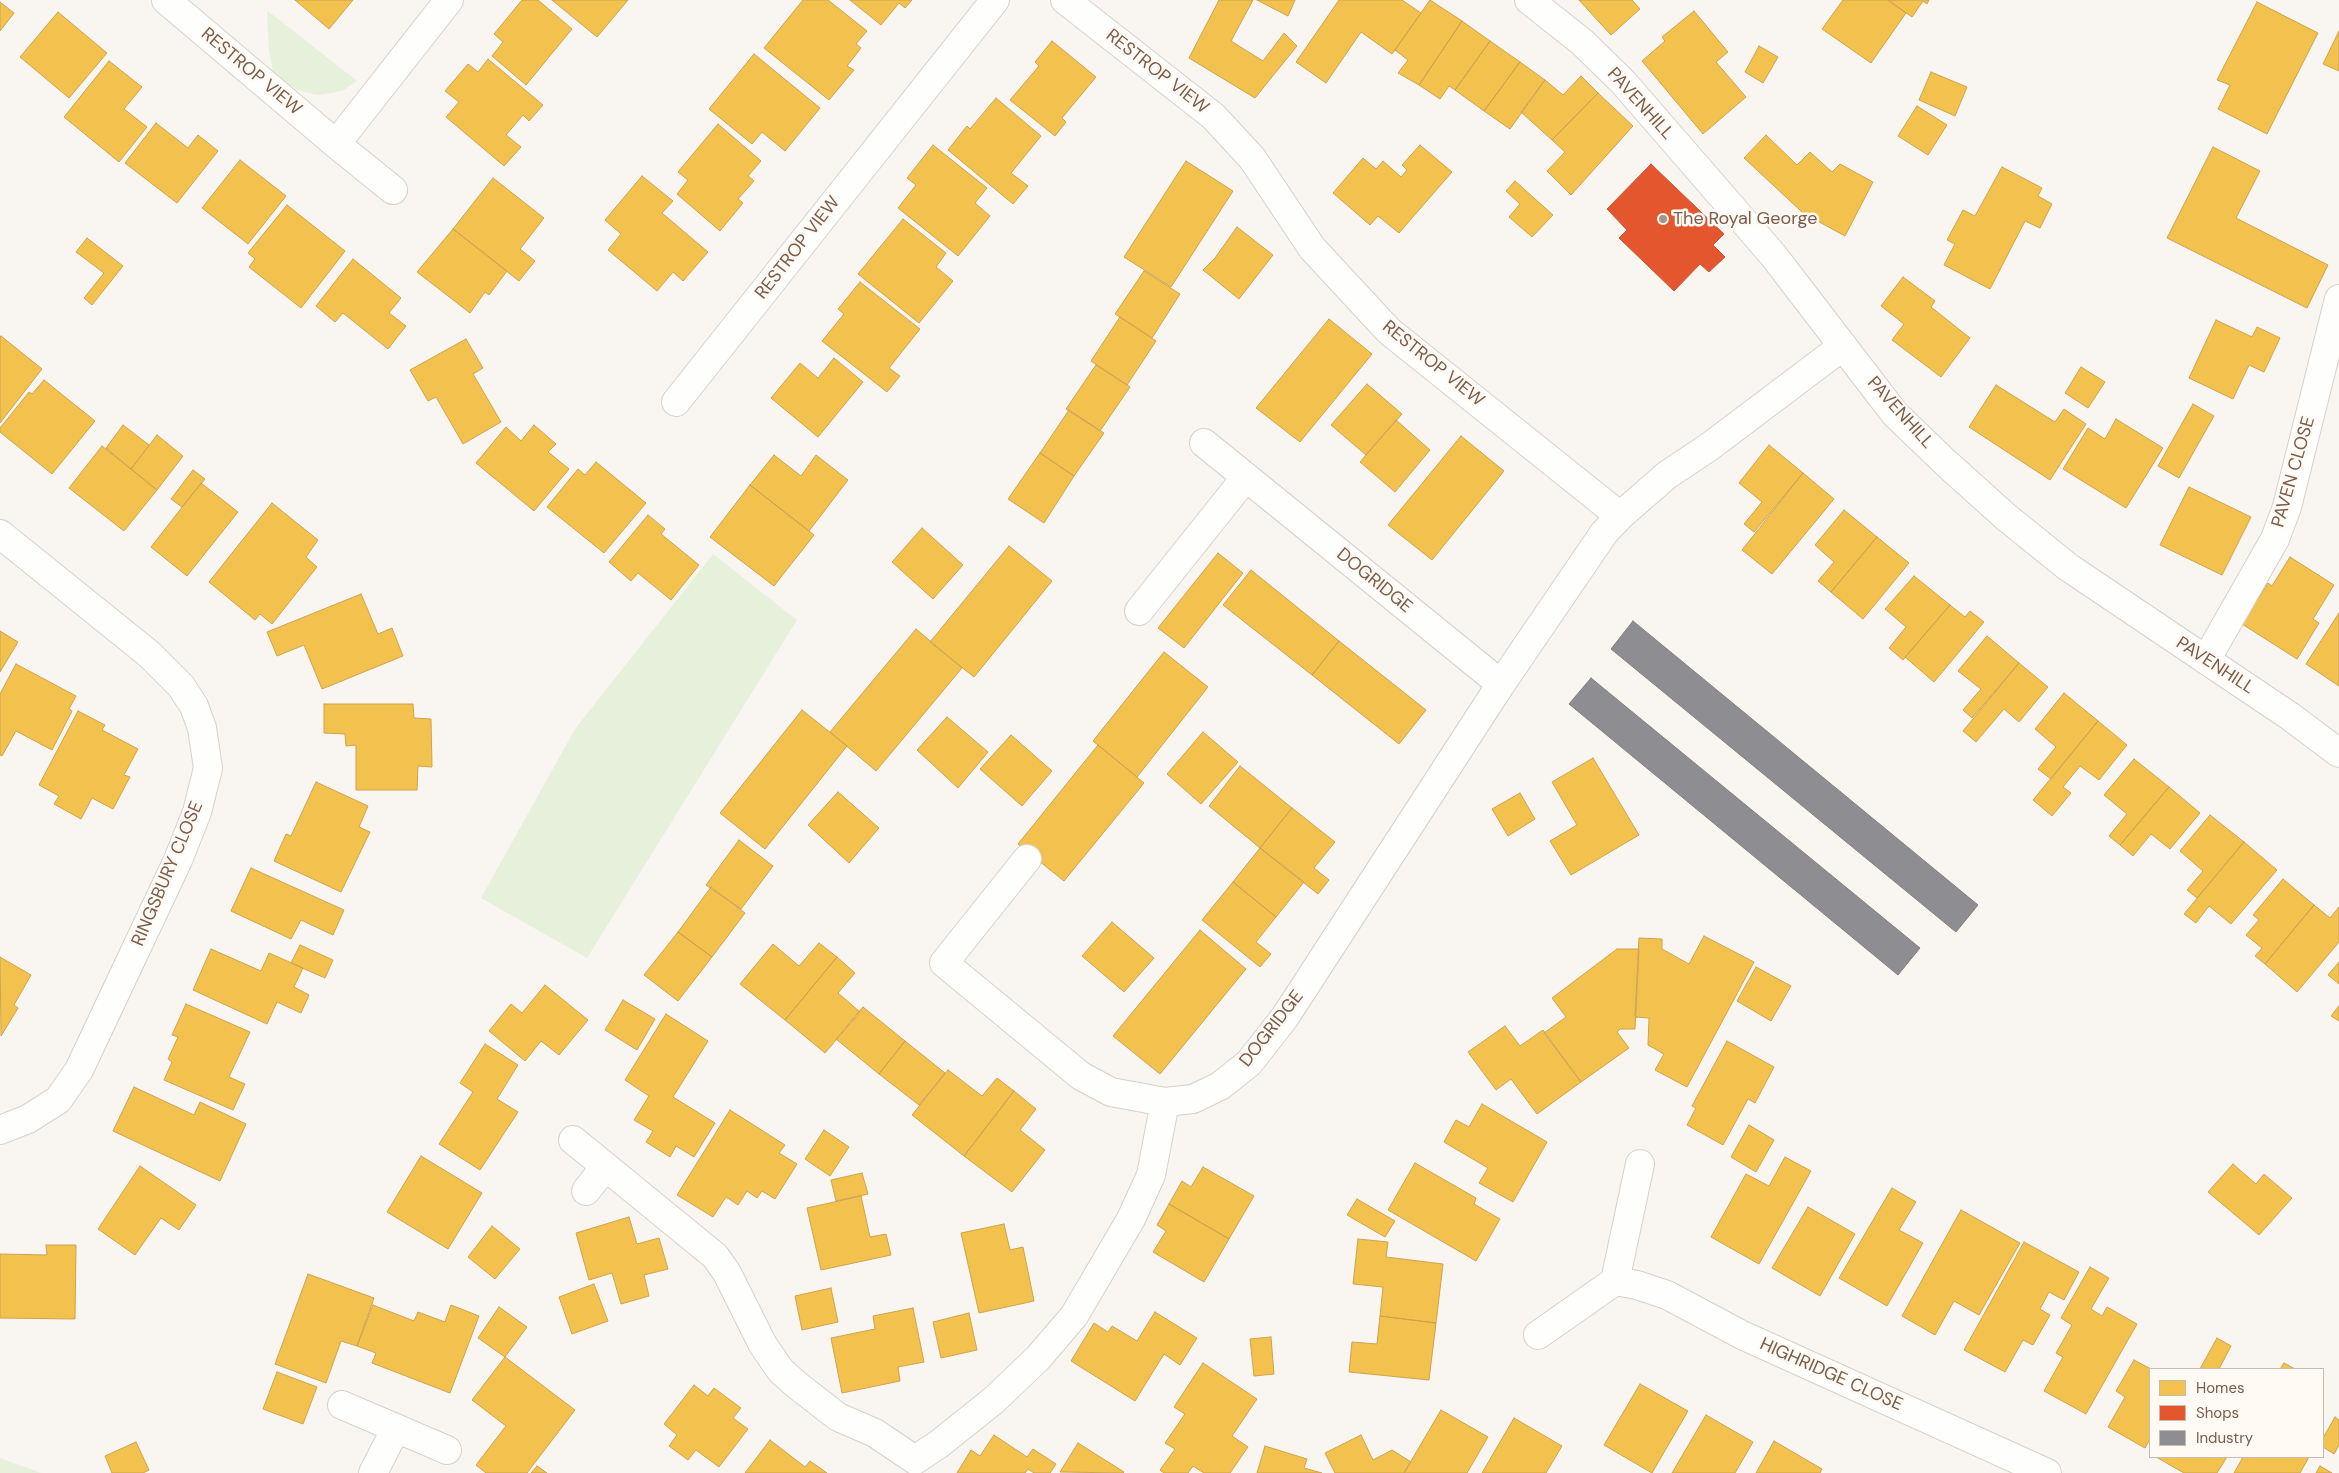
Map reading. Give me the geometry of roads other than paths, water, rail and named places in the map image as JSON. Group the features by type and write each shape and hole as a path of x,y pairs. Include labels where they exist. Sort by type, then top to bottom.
{"street":[{"name":"RESTROP VIEW","path":"166,0 393,190"},
{"path":"336,144 449,0"},
{"name":"RESTROP VIEW","path":"676,402 995,0"},
{"name":"RESTROP VIEW","path":"1065,0 1214,116 1252,158 1312,248 1389,331 1620,516"},
{"name":"PAVENHILL","path":"1529,0 1582,42 1622,82 1773,255 1896,414 2006,517 2068,567 2291,717 2339,753"},
{"name":"PAVEN CLOSE","path":"2206,660 2275,539 2287,507 2339,299"},
{"path":"1620,516 1667,475 1709,447 1843,346"},
{"name":"DOGRIDGE","path":"1204,443 1501,684"},
{"path":"1139,611 1246,477"},
{"name":"DOGRIDGE","path":"1026,859 944,963 1081,1076 1111,1092 1165,1102 1192,1099 1220,1086 1249,1063 1285,1017 1501,684 1604,534 1620,516"},
{"name":"RINGSBURY CLOSE","path":"0,534 149,654 181,686 194,706 202,728 208,768 198,812 178,860 79,1070 58,1100 28,1119 0,1130"},
{"path":"573,1140 714,1256 727,1272 763,1345 781,1370 798,1386 838,1417 875,1433 920,1466 938,1444 994,1400 1038,1358 1074,1316 1131,1219 1152,1175 1165,1102"},
{"path":"1538,1335 1615,1281 1640,1164"},
{"path":"586,1191 605,1167"},
{"name":"HIGHRIDGE CLOSE","path":"1615,1281 1638,1285 1667,1295 1742,1335 2047,1473"},
{"path":"342,1404 447,1450"},
{"path":"373,1473 396,1428"}],"place":[{"name":"The Royal George","path":"1663,219"}]}
